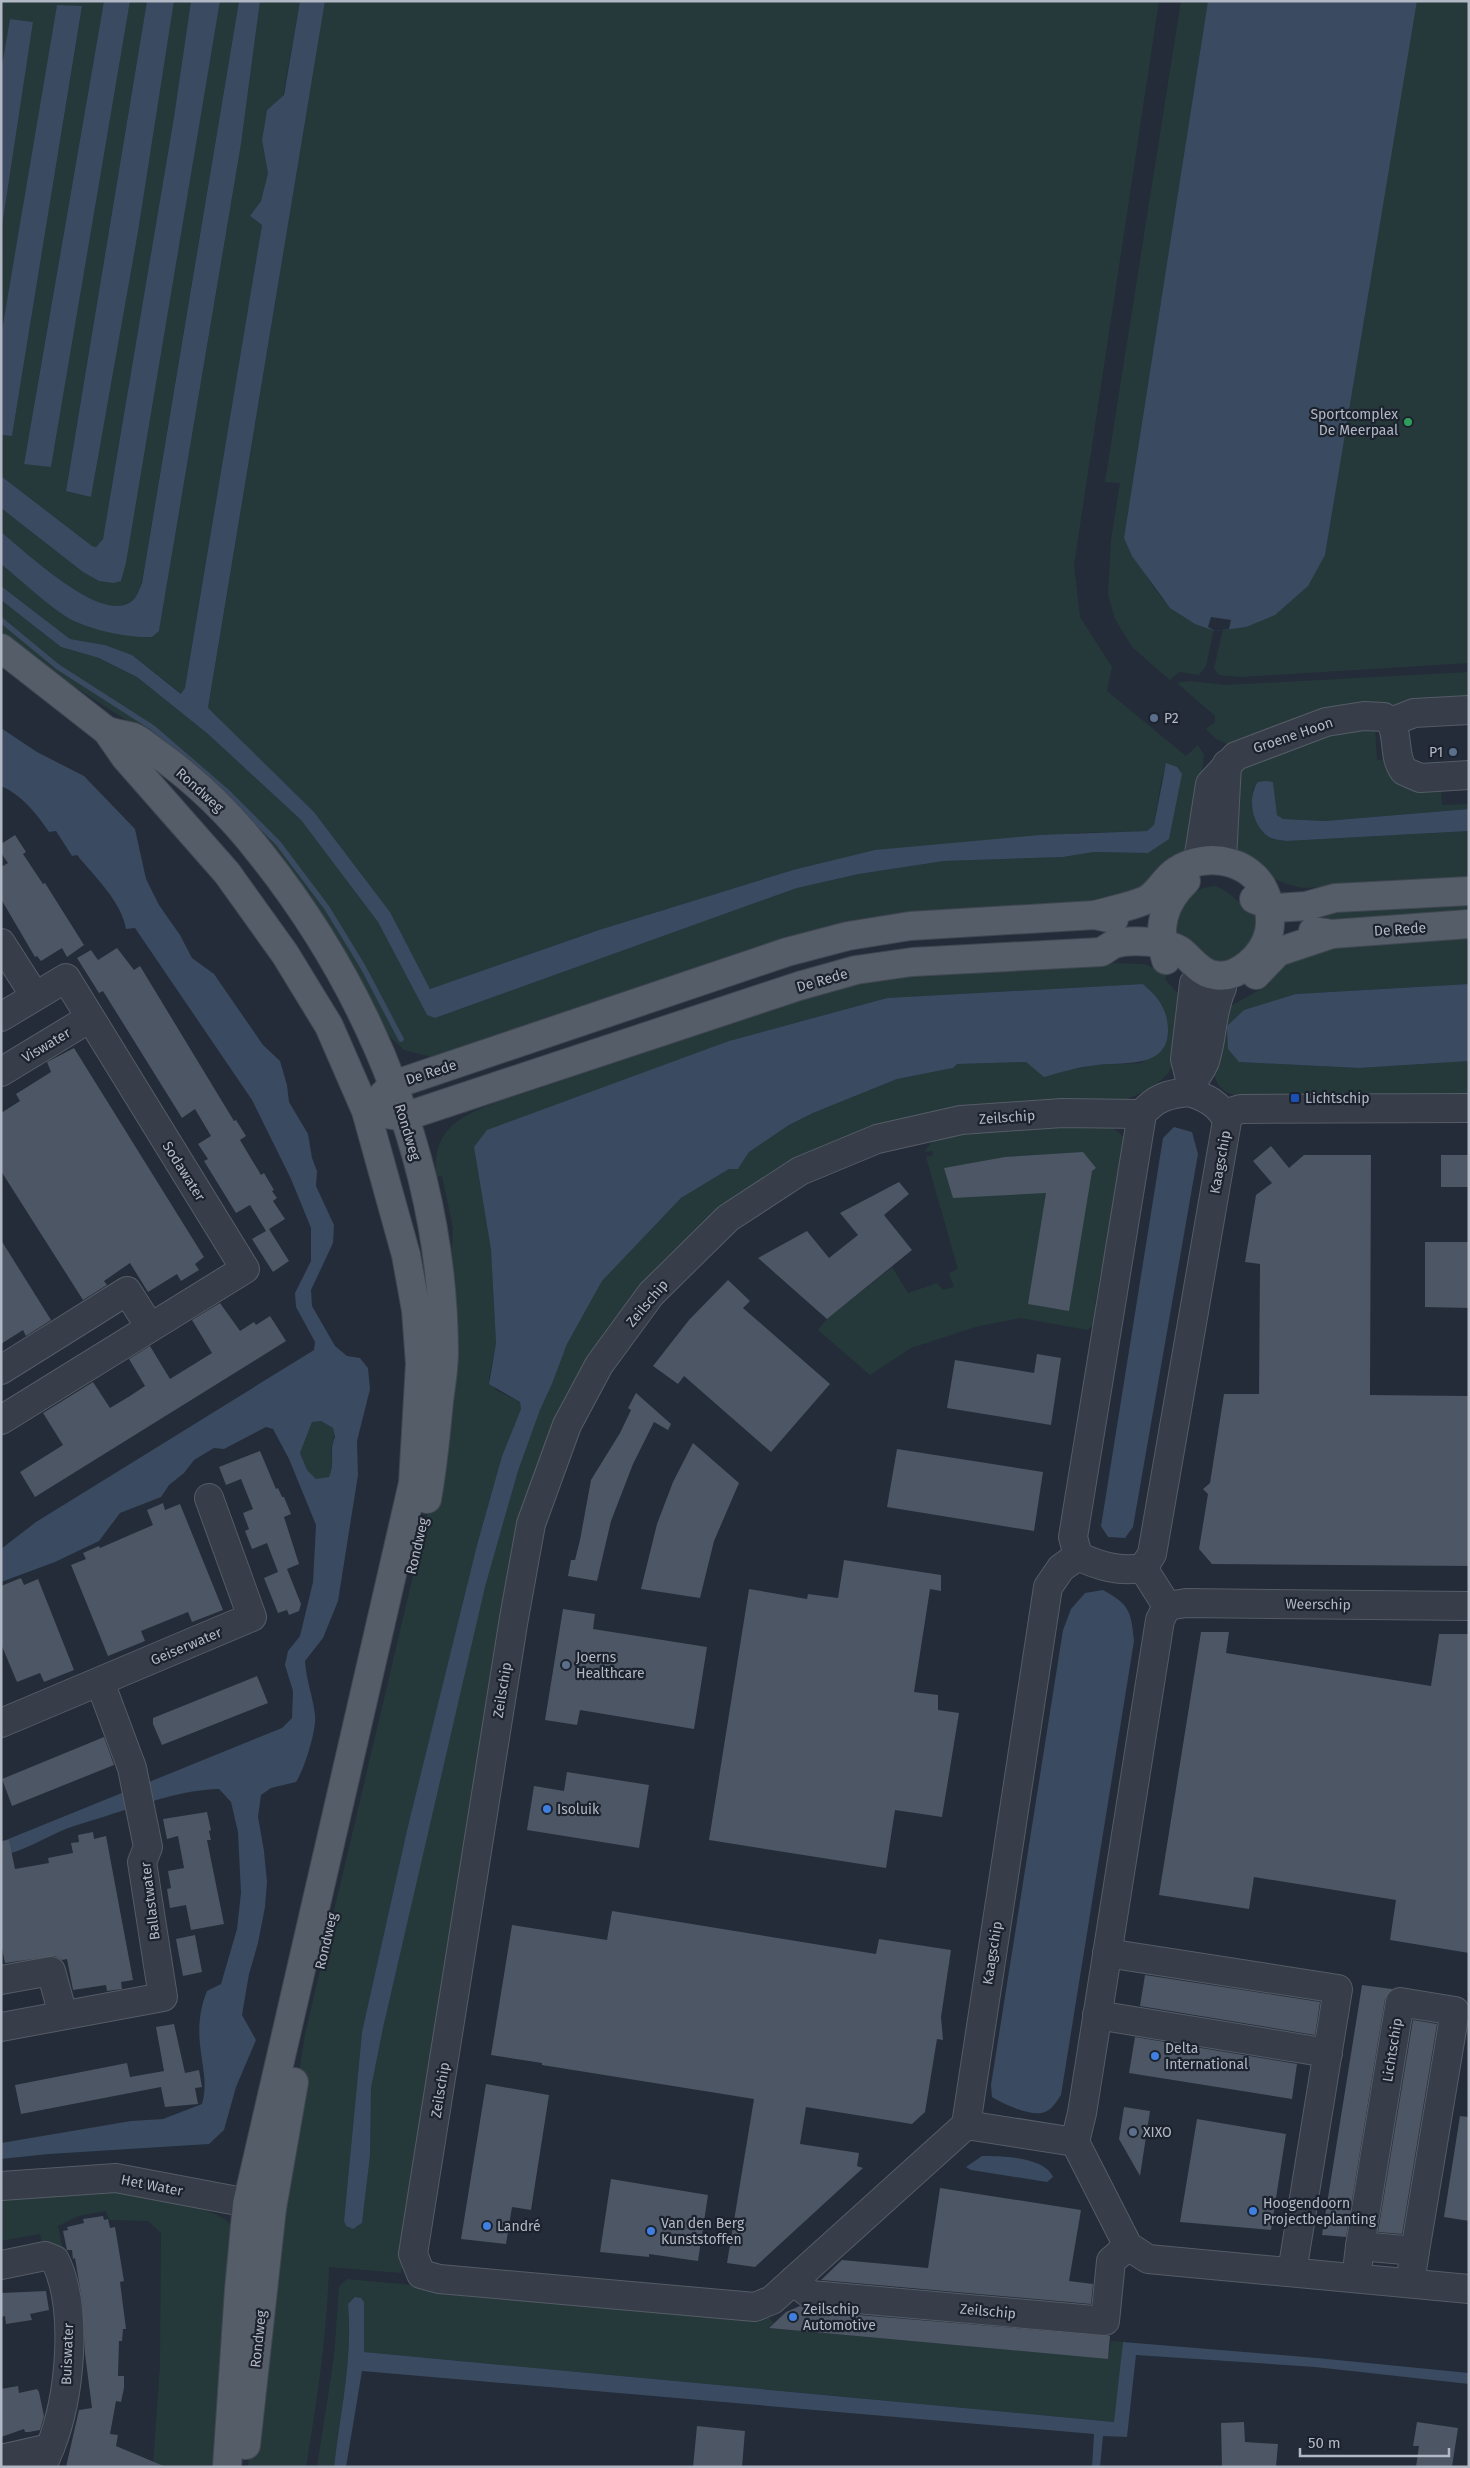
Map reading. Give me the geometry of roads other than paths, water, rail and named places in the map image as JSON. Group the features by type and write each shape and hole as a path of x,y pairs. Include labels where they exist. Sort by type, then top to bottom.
{"main road":[{"name":"Rondweg","path":"1,648 107,731 125,757 202,842 271,933 329,1026 366,1111 406,1255 416,1310 420,1364 413,1483 259,2206 239,2290 227,2467"},
{"name":"Rondweg","path":"107,731 135,738 166,760 194,783 244,832 287,887 333,956 371,1030 404,1117 428,1207 439,1274 444,1355 434,1461 424,1515 296,2066 259,2206 244,2467"},
{"path":"1206,866 1243,868 1266,898 1272,947 1250,980 1224,982 1208,988 1194,983 1178,973 1164,951 1162,916 1162,898 1175,872 1206,866"},
{"path":"1266,898 1274,892 1309,892 1335,898 1469,890"},
{"name":"De Rede","path":"366,1111 393,1085 787,952 848,936 910,926 1095,915 1146,900 1162,898"},
{"name":"De Rede","path":"1272,947 1332,934 1469,924"},
{"name":"De Rede","path":"366,1111 404,1117 790,989 856,970 912,962 1102,952 1114,944 1164,951"},
{"path":"1164,951 1172,945 1203,971 1224,982"}],"street":[{"path":"1469,710 1414,713 1391,722 1396,731 1397,756 1404,771 1420,778 1469,775"},
{"name":"Groene Hoon","path":"1206,866 1227,764 1236,756 1250,749 1326,722 1373,716 1384,717 1391,722"},
{"path":"1,943 35,996 1,1017"},
{"name":"Sodawater","path":"1,1420 245,1269 66,978 35,996"},
{"path":"1224,982 1216,1005 1204,1061 1190,1087 1167,1094 1150,1104 1142,1114 1073,1537 1078,1556 1106,1567 1127,1571 1143,1568 1166,1606 1160,1620 1082,2113 1075,2142 1128,2246 1148,2259 1469,2289"},
{"path":"1190,1087 1184,1059 1194,983"},
{"name":"Viswater","path":"1,1072 90,1018"},
{"name":"Kaagschip","path":"1143,1568 1152,1554 1154,1544 1227,1121 1224,1114 1190,1087"},
{"path":"1224,1114 1241,1109 1469,1108"},
{"name":"Zeilschip","path":"966,2125 772,2300 754,2307 439,2279 421,2274 413,2254 514,1618 531,1524 567,1426 599,1365 651,1294 728,1218 800,1172 877,1139 961,1120 1062,1113 1142,1114"},
{"path":"1,1370 127,1291 150,1327"},
{"name":"Geiserwater","path":"1,1723 252,1618 209,1498"},
{"name":"Kaagschip","path":"966,2125 1048,1587 1061,1568 1078,1556"},
{"name":"Weerschip","path":"1166,1606 1186,1603 1469,1606"},
{"name":"Ballastwater","path":"1,2026 163,1997 142,1862 148,1846 132,1768 100,1682"},
{"path":"1107,1953 1338,1989 1292,2272"},
{"path":"1,1980 51,1971 63,2015"},
{"name":"Lichtschip","path":"1356,2278 1400,2002 1455,2011 1410,2284"},
{"path":"1097,2015 1328,2053"},
{"path":"966,2125 1075,2142"},
{"name":"Het Water","path":"1,2186 116,2178 259,2206"},
{"name":"Zeilschip","path":"793,2281 811,2295 1105,2321 1111,2261 1128,2246"},
{"path":"1360,2246 1415,2251"},
{"name":"Buiswater","path":"1,2265 45,2256 55,2260 63,2277 69,2319 68,2379 60,2423 46,2457 1,2459"}],"water":[{"path":"104,1 130,1 51,467 24,464"},
{"path":"147,1 174,1 138,232 91,497 66,491"},
{"path":"191,1 220,1 126,563 121,581 114,583 99,581 83,572 1,508 1,476 92,546 96,547 103,539 174,117"},
{"path":"239,1 260,1 241,144 159,631 152,637 142,637 95,629 65,616 1,564 1,532 61,581 97,601 113,606 127,604 135,598 138,592 142,583"},
{"path":"300,1 325,1 208,708 314,812 390,912 430,989 599,930 793,870 875,850 1040,835 1147,831 1154,825 1166,763 1177,767 1182,774 1169,839 1148,853 1094,852 1063,857 944,861 859,874 797,888 435,1018 427,1015 378,922 301,820 208,734 137,677 99,658 61,647 1,600 1,586 70,639 105,645 132,655 181,694 185,688 262,225 250,216 261,201 268,173 262,140 267,110 284,95"},
{"path":"1208,1 1417,1 1325,555 1308,586 1275,615 1246,627 1215,631 1195,624 1170,608 1132,556 1124,538"},
{"path":"57,5 82,6 12,436 1,435 1,336"},
{"path":"10,19 33,22 1,233 1,71"},
{"path":"1,728 37,752 84,776 135,829 146,879 159,905 180,935 192,958 214,974 263,1045 280,1061 287,1085 289,1102 308,1134 312,1158 317,1171 316,1186 334,1225 333,1243 311,1290 312,1306 335,1346 347,1356 360,1358 368,1368 370,1389 357,1441 358,1475 338,1601 323,1638 305,1661 315,1715 312,1739 303,1769 296,1782 271,1788 261,1795 258,1817 267,1882 265,1907 258,1943 249,1974 242,2015 256,2040 236,2087 224,2130 209,2144 49,2154 1,2159 1,2143 131,2121 163,2119 202,2104 205,2082 199,2038 201,2011 207,1991 221,1984 237,1929 241,1893 238,1832 231,1802 219,1789 178,1794 73,1826 1,1856 1,1842 282,1728 292,1718 293,1691 285,1665 288,1651 300,1636 313,1582 316,1525 289,1459 273,1429 266,1427 224,1449 214,1448 194,1460 184,1473 169,1485 161,1497 120,1513 99,1541 55,1562 1,1582 1,1549 36,1522 314,1350 315,1342 296,1307 295,1293 311,1261 311,1228 291,1179 252,1100 135,928 126,929 119,909 113,899 77,855 72,856 56,831 49,832 39,818 16,794 1,786","holes":["321,1421 333,1428 335,1437 332,1447 331,1471 329,1477 316,1479 307,1470 300,1453 312,1422"]},
{"path":"1258,782 1273,782 1277,815 1283,819 1325,821 1469,809 1469,831 1287,841 1275,839 1265,834 1253,813 1252,796 1254,789"},
{"path":"1143,984 1164,1009 1168,1029 1166,1042 1161,1051 1153,1057 1132,1063 1084,1067 1044,1077 1026,1062 957,1064 953,1068 897,1079 813,1113 789,1125 749,1152 738,1169 729,1169 681,1198 602,1281 567,1344 540,1410 518,1471 485,1587 383,2028 371,2088 370,2156 362,2223 353,2229 346,2226 344,2221 362,2032 408,1826 477,1545 502,1456 521,1409 520,1402 489,1384 496,1343 491,1250 474,1147 487,1130 729,1041 887,998"},
{"path":"1469,984 1469,1061 1359,1068 1239,1062 1228,1049 1227,1026 1244,1010 1296,994"},
{"path":"1174,1127 1192,1132 1198,1154 1133,1527 1125,1538 1108,1537 1101,1526 1163,1138"},
{"path":"1103,1590 1124,1605 1132,1622 1134,1641 1061,2095 1048,2111 1036,2113 1002,2103 992,2097 991,2085 1063,1630 1071,1609 1085,1593"},
{"path":"982,2156 1022,2159 1041,2165 1053,2177 1047,2182 971,2170 966,2167"},
{"path":"355,2297 361,2298 364,2302 364,2352 1114,2422 1123,2342 1469,2373 1469,2384 1315,2367 1136,2355 1127,2437 1103,2436 1100,2467 1092,2467 1094,2434 362,2371 346,2467 334,2467 349,2345 348,2304"}],"waterway":[{"path":"1,620 58,667 153,728 226,791 278,843 327,908 363,967 401,1039"}],"place":[{"name":"Sportcomplex De Meerpaal","path":"1408,422"},
{"name":"P2","path":"1154,718"},
{"name":"P1","path":"1453,752"},
{"name":"Lichtschip","path":"1295,1098"},
{"name":"Joerns Healthcare","path":"566,1665"},
{"name":"Isoluik","path":"547,1809"},
{"name":"Delta International","path":"1155,2056"},
{"name":"XIXO","path":"1133,2132"},
{"name":"Hoogendoorn Projectbeplanting","path":"1253,2211"},
{"name":"Landré","path":"487,2226"},
{"name":"Van den Berg Kunststoffen","path":"651,2231"},
{"name":"Zeilschip Automotive","path":"793,2317"}]}
